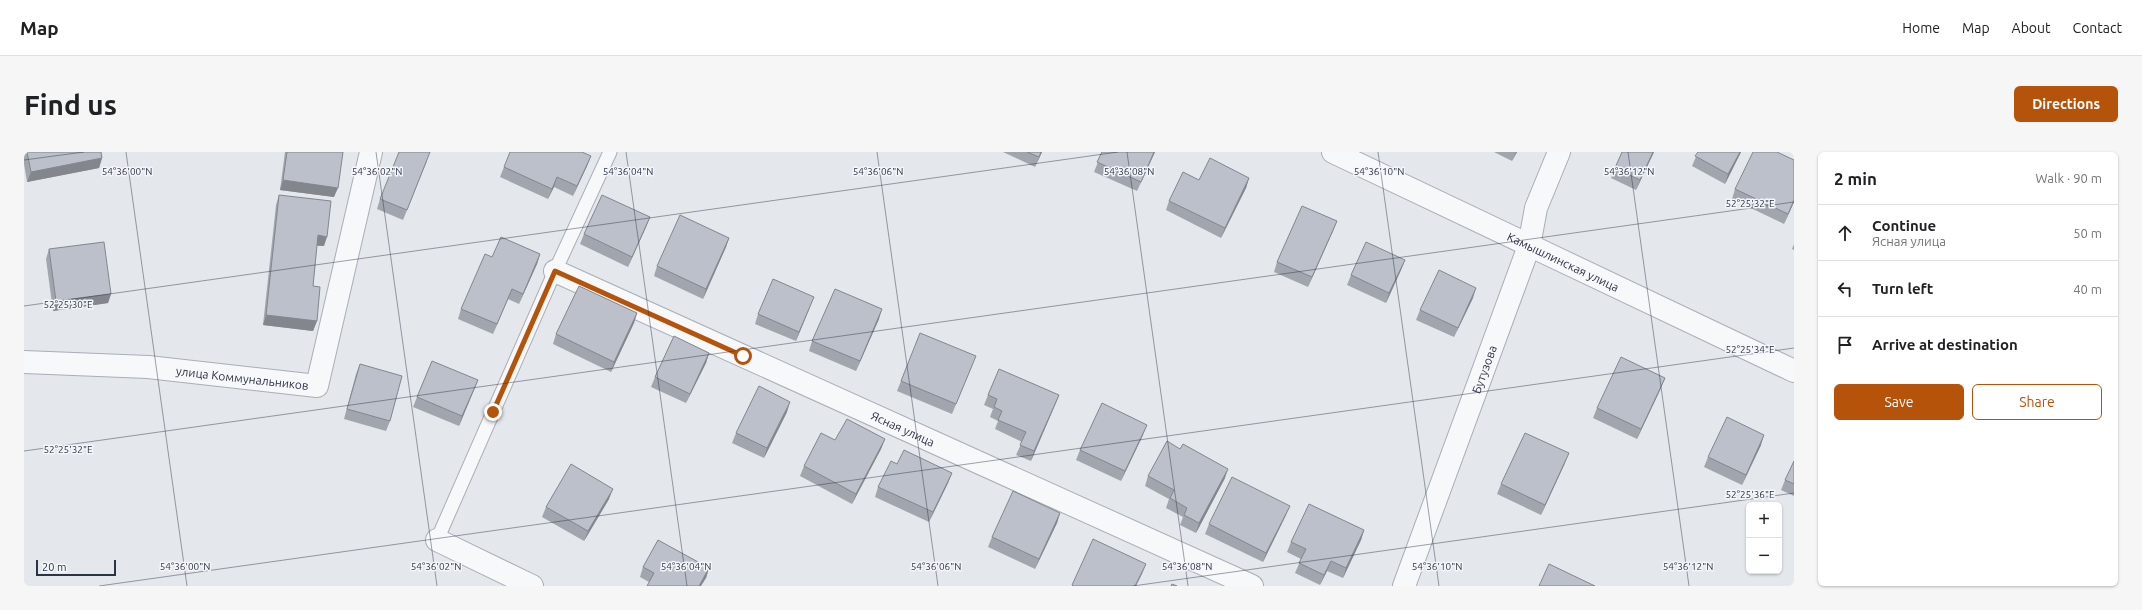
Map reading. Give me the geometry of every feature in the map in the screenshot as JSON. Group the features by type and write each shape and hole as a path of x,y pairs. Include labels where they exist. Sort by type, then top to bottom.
{"street":[{"name":"улица Коммунальников","path":"24,362 148,367 317,386 371,152"},
{"name":"Камышлинская улица","path":"1333,152 1794,372"},
{"name":"Бутузова","path":"1404,586 1529,246 1536,208 1559,152"},
{"name":"Ясная улица","path":"555,271 1252,586"},
{"path":"438,540 532,586"}],"lane":[{"path":"438,540 555,271 610,152"}],"building":[{"path":"27,152 101,152 102,158 31,172"},
{"path":"287,152 343,152 338,188 283,180"},
{"path":"399,152 430,152 407,210 380,199"},
{"path":"510,152 582,152 591,156 577,186 557,177 552,189 504,167"},
{"path":"1027,152 1041,152 1039,157"},
{"path":"1102,152 1154,152 1141,182 1097,162"},
{"path":"1622,152 1653,152 1640,180 1615,168"},
{"path":"1698,152 1740,152 1728,174 1695,156"},
{"path":"1753,152 1777,152 1794,160 1794,200 1788,214 1735,189"},
{"path":"1210,158 1249,178 1225,228 1169,201 1183,172 1199,180"},
{"path":"279,195 331,201 327,237 318,235 313,286 320,287 317,321 266,315"},
{"path":"602,195 650,217 632,257 584,234"},
{"path":"1302,206 1337,221 1312,277 1277,262"},
{"path":"680,215 729,238 706,289 657,266"},
{"path":"501,237 540,254 523,294 512,289 497,324 461,309 485,254 492,257"},
{"path":"104,242 111,294 56,301 49,249"},
{"path":"1366,242 1405,260 1389,293 1351,275"},
{"path":"1439,270 1476,288 1458,328 1420,310"},
{"path":"773,279 814,297 799,332 758,314"},
{"path":"579,286 637,313 614,362 556,334"},
{"path":"835,289 882,309 860,361 812,341"},
{"path":"920,333 976,356 956,404 901,381"},
{"path":"674,336 709,353 690,394 655,377"},
{"path":"1621,357 1665,378 1641,429 1597,408"},
{"path":"432,361 478,380 462,416 417,397"},
{"path":"360,364 402,376 390,421 347,409"},
{"path":"999,369 1059,395 1034,451 1020,445 1026,432 998,420 1002,411 994,407 997,399 988,395"},
{"path":"759,386 790,402 767,448 736,433"},
{"path":"1102,403 1147,425 1125,471 1080,450"},
{"path":"1727,417 1764,435 1746,475 1708,457"},
{"path":"847,419 885,439 856,494 804,466 821,433 835,440"},
{"path":"1525,433 1569,453 1545,505 1501,484"},
{"path":"1167,441 1180,449 1183,444 1228,469 1199,523 1184,515 1187,508 1170,498 1174,490 1148,476"},
{"path":"904,450 952,473 933,512 878,487 891,461 897,464"},
{"path":"1794,461 1794,484 1785,480"},
{"path":"571,464 613,489 588,531 546,507"},
{"path":"1232,477 1290,506 1266,553 1209,524"},
{"path":"1013,491 1060,513 1039,559 992,537"},
{"path":"1309,504 1364,530 1346,568 1331,561 1324,575 1299,563 1306,549 1291,542"},
{"path":"1093,539 1146,564 1135,586 1072,585"},
{"path":"658,540 709,568 699,586 647,586 654,573 643,567"},
{"path":"1549,564 1595,586 1539,586"}],"route":[{"path":"493,412 555,271 743,356"}]}
